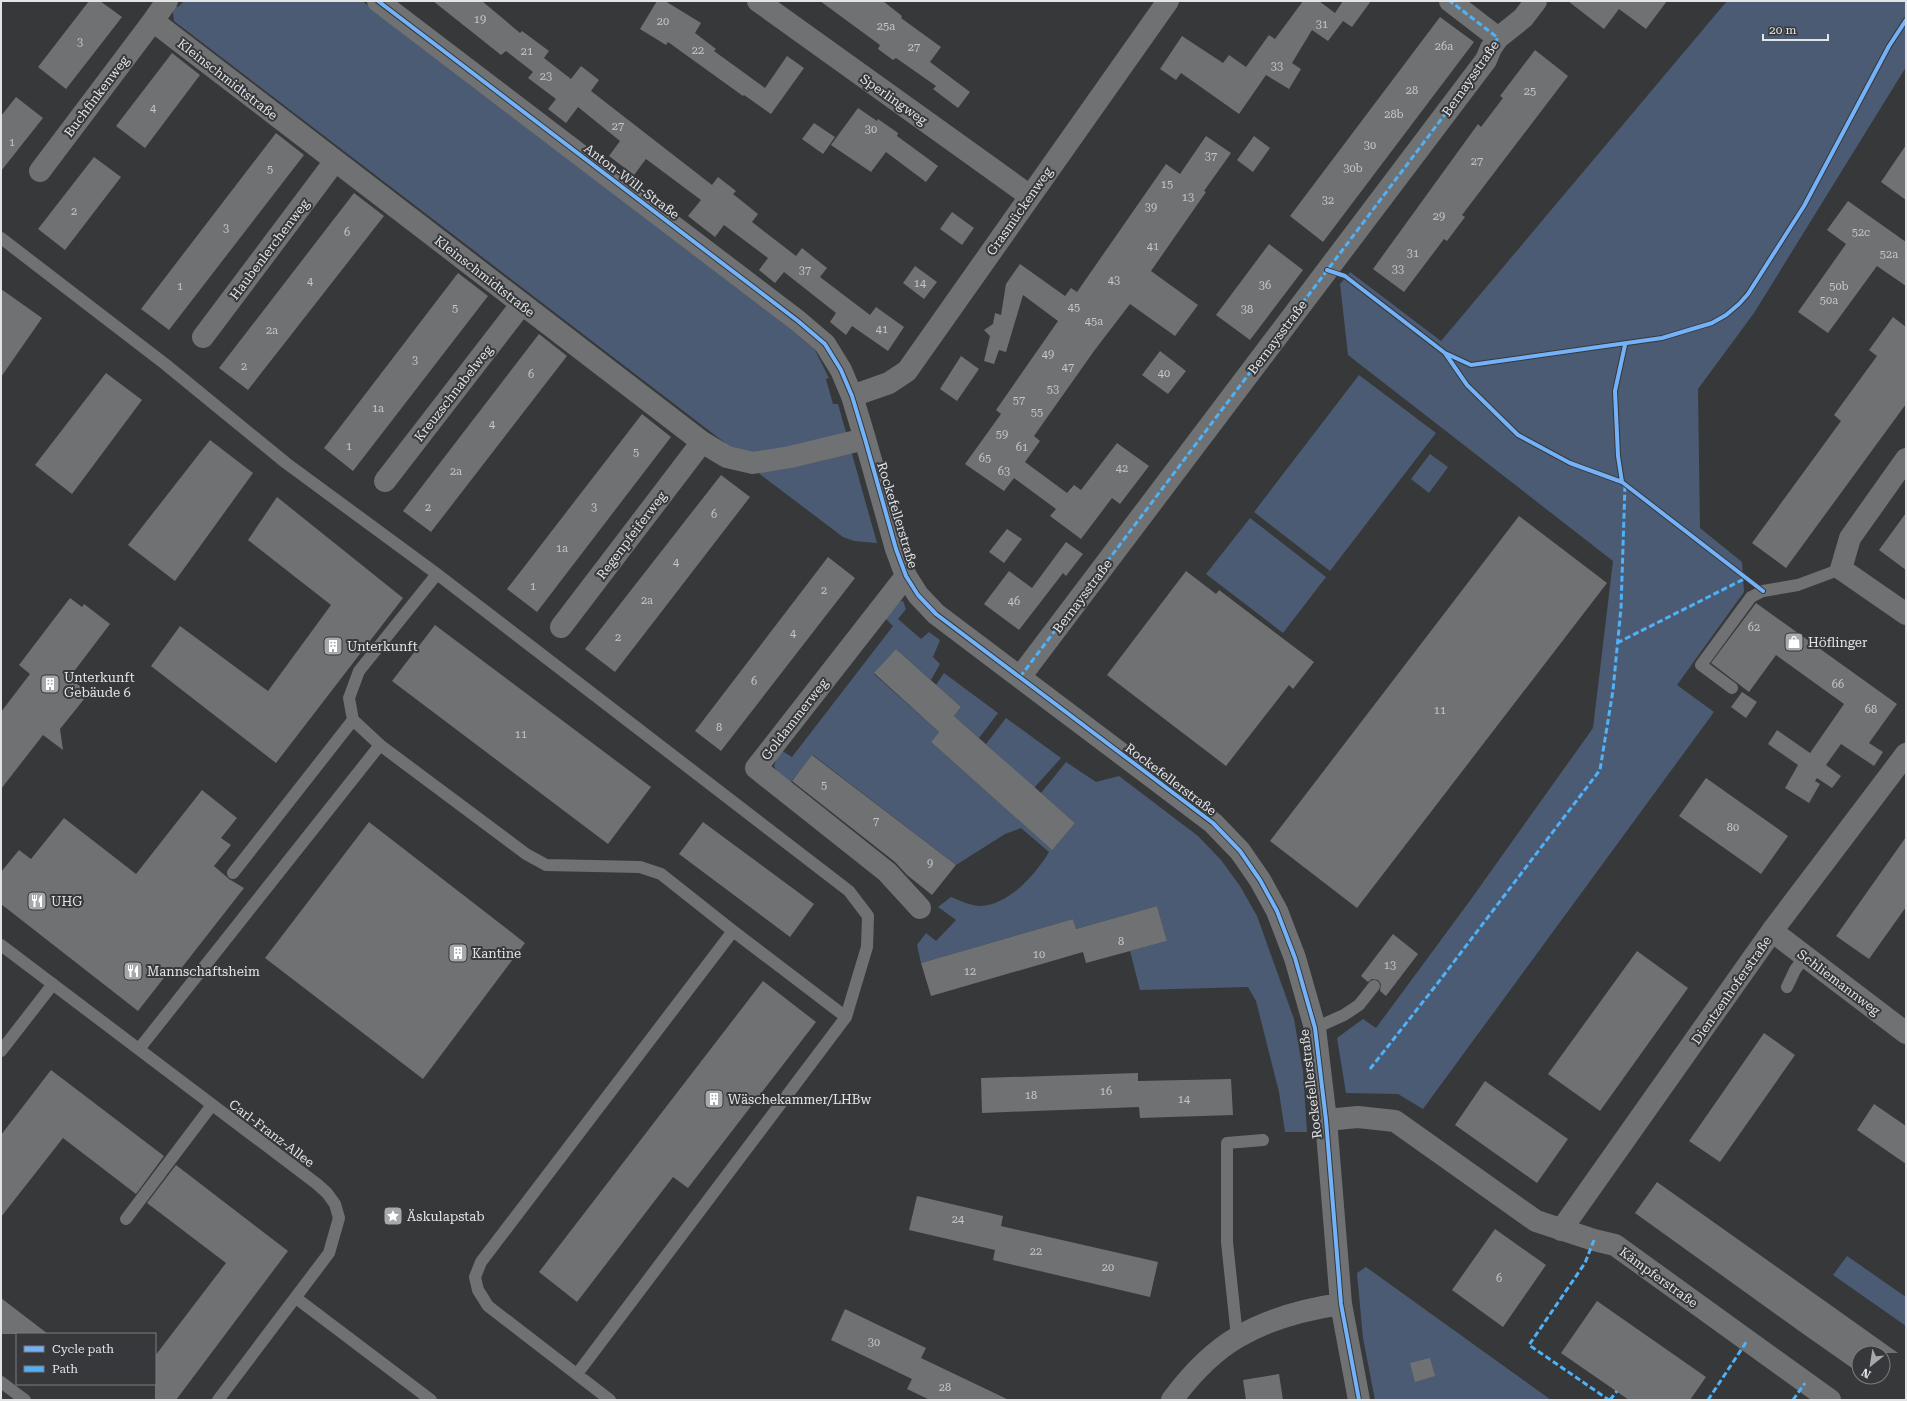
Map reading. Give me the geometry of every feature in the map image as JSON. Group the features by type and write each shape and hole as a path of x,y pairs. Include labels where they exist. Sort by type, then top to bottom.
{"street":[{"path":"153,21 167,1"},
{"name":"Anton-Will-Straße","path":"378,1 798,321 825,344 841,370 852,396"},
{"name":"Sperlingweg","path":"758,1 1030,196"},
{"name":"Grasmückenweg","path":"852,396 889,383 907,371 1168,1"},
{"path":"1450,1 1498,38"},
{"name":"Bernaysstraße","path":"1020,678 1486,60 1491,48 1498,38 1523,18 1536,1"},
{"name":"Kleinschmidtstraße","path":"153,21 521,305 702,442 727,457 753,463 790,457 865,439"},
{"name":"Buchfinkenweg","path":"40,171 153,21"},
{"name":"Haubenlerchenweg","path":"203,337 335,161"},
{"name":"Kreuzschnabelweg","path":"385,481 521,305"},
{"name":"Rockefellerstraße","path":"852,396 896,549 906,576 918,595 936,614 1213,823 1240,851 1260,880 1277,911 1294,958 1315,1028 1326,1120 1341,1304 1359,1400"},
{"name":"Regenpfeiferweg","path":"561,627 702,442"},
{"path":"1906,459 1850,538 1841,569 1906,614"},
{"name":"Goldammerweg","path":"906,576 756,768 888,872 920,908"},
{"name":"Dientzenhoferstraße","path":"1561,1230 1772,931 1906,754"},
{"name":"Schliemannweg","path":"1772,931 1906,1033"},
{"name":"Kämpferstraße","path":"1326,1120 1358,1117 1395,1122 1536,1221 1561,1230 1615,1245 1830,1400"},
{"path":"1172,1400 1183,1385 1207,1361 1237,1338 1272,1322 1311,1308 1341,1304"}],"lane":[{"path":"1,238 165,364 286,463 437,574 849,891 868,916 867,947 846,1017 577,1374"},
{"path":"1732,688 1701,665 1751,597 1763,591 1798,585 1841,569"},
{"path":"437,574 359,671 350,698 353,720 380,744 526,854 546,865 640,867 662,874 733,931 846,1017"},
{"path":"233,873 353,720"},
{"path":"138,1049 380,744"},
{"path":"610,1400 488,1306 478,1290 475,1277 481,1262 733,931"},
{"name":"Carl-Franz-Allee","path":"1,945 317,1184 327,1193 335,1204 339,1218 330,1253 218,1400"},
{"path":"1787,987 1795,970 1805,956"},
{"path":"1,1051 53,984"},
{"path":"1315,1028 1344,1015 1359,1005 1374,986"},
{"path":"126,1219 212,1105"},
{"path":"1237,1338 1228,1242 1227,1143 1263,1140"},
{"path":"296,1298 431,1400"},
{"path":"1,1382 25,1400"}],"shaded area":[{"path":"184,1 362,1 793,331 815,350 829,378 826,379 833,404 838,404 877,543 854,541 843,537 761,475 724,442 174,21 172,5 178,7"},
{"path":"1727,1 1906,1 1906,67 1754,313 1698,389 1700,528 1742,562 1744,592 1677,685 1714,712 1423,1109 1398,1094 1346,1093 1337,1038 1363,1019 1376,1028 1469,902 1593,728 1613,561 1348,355 1340,284 1350,272 1441,341"},
{"path":"1359,375 1436,433 1330,571 1254,512"},
{"path":"1430,454 1448,467 1429,493 1411,479"},
{"path":"1250,518 1326,577 1283,633 1206,574"},
{"path":"903,601 906,609 898,619 921,639 929,632 940,640 933,657 940,664 931,680 896,649 874,674 939,732 931,742 1051,849 1075,823 1041,793 1066,762 1096,782 1119,776 1198,836 1221,860 1240,886 1257,916 1294,1019 1303,1071 1307,1132 1285,1132 1279,1092 1256,1001 1248,987 1140,990 1130,951 1167,941 1157,906 1076,929 1073,919 921,963 917,945 926,933 936,941 956,920 938,907 951,897 976,906 991,904 1001,900 1011,895 1029,879 1049,852 1021,828 1005,834 956,865 813,755 789,784 778,774 774,766 779,749 792,757 893,626 884,617 896,602"},
{"path":"944,673 998,713 979,738 954,716 961,707 936,685"},
{"path":"1006,718 1061,758 1034,788 986,744"},
{"path":"1847,1256 1906,1297 1906,1326 1833,1275"},
{"path":"1366,1267 1551,1400 1375,1400 1363,1338 1357,1273"}],"building":[{"path":"89,1 100,1 122,17 66,89 38,67"},
{"path":"433,1 482,1 520,33 522,31 549,51 544,58 571,79 581,66 599,80 591,91 712,185 718,177 736,191 733,194 758,214 752,222 796,256 802,248 827,268 820,277 870,315 876,307 904,327 888,351 852,326 846,335 830,322 836,313 784,272 775,283 759,270 768,258 724,225 715,237 688,216 701,200 646,159 634,175 609,156 620,141 578,107 566,123 548,109 556,99 528,78 533,72 506,51 501,55"},
{"path":"657,1 665,1 701,23 695,33 716,49 714,51 765,88 787,56 804,68 771,114 744,95 743,96 668,42 666,45 640,29"},
{"path":"820,1 883,1 902,16 901,18 941,47 930,62 970,92 958,108 933,89 936,86 896,58 893,60 878,49 880,45"},
{"path":"1303,1 1319,1 1335,13 1343,1 1371,1 1352,27 1343,21 1328,41 1312,30 1292,63 1301,69 1289,89 1266,75 1239,114 1181,73 1176,80 1160,69 1182,36 1223,63 1229,55 1246,67 1269,35 1275,39"},
{"path":"1568,1 1667,1 1646,29 1619,9 1604,29"},
{"path":"1440,17 1474,42 1323,242 1290,216"},
{"path":"1535,50 1568,76 1462,215 1465,217 1447,241 1444,239 1404,292 1373,269 1478,124 1481,127 1503,98 1500,96"},
{"path":"172,53 200,75 145,148 116,126"},
{"path":"16,97 43,118 1,171 1,116"},
{"path":"858,108 877,121 878,119 898,133 897,136 938,166 926,182 886,152 871,172 831,145"},
{"path":"814,123 835,137 823,154 802,139"},
{"path":"276,133 304,155 169,330 141,309"},
{"path":"1206,136 1231,153 1151,271 1198,305 1175,336 1130,304 1094,351 1034,436 1040,441 1025,462 1067,493 1074,485 1081,490 1117,443 1149,466 1120,504 1112,498 1081,539 1050,516 1056,509 1014,478 1004,491 965,464 1001,414 996,410 1058,321 1023,295 1006,352 999,350 994,364 984,361 990,336 984,330 993,324 995,313 1001,315 1006,284 1020,264 1065,296 1071,288 1077,292 1166,164 1180,174"},
{"path":"1254,136 1270,148 1253,172 1237,160"},
{"path":"1906,145 1906,200 1881,182"},
{"path":"94,157 121,177 65,250 38,229"},
{"path":"354,193 384,216 248,390 219,368"},
{"path":"1848,201 1906,242 1906,286 1877,266 1828,333 1798,312 1846,244 1827,230"},
{"path":"952,212 974,228 962,245 940,229"},
{"path":"1269,244 1303,270 1250,340 1216,315"},
{"path":"915,266 937,282 924,299 903,283"},
{"path":"458,273 488,296 353,471 324,448"},
{"path":"1,289 42,318 1,377"},
{"path":"1893,317 1906,327 1906,404 1786,568 1752,543 1841,421 1834,415 1877,356 1869,350"},
{"path":"539,334 567,356 431,532 403,511"},
{"path":"1160,351 1186,371 1168,394 1142,375"},
{"path":"961,356 979,369 957,401 940,389"},
{"path":"106,373 142,400 72,494 35,465"},
{"path":"642,414 671,437 537,612 507,589"},
{"path":"210,440 253,473 175,581 128,545"},
{"path":"721,475 750,497 615,672 585,649"},
{"name":"Unterkunft","path":"277,497 403,598 276,763 151,666 180,626 268,691 331,605 248,540"},
{"path":"1906,513 1906,570 1879,550"},
{"path":"1519,516 1607,583 1357,908 1270,841"},
{"path":"1007,529 1022,539 1004,563 989,552"},
{"path":"1066,542 1083,554 1066,576 1063,573 1019,630 984,604 1009,571 1032,588"},
{"path":"828,557 855,578 721,751 695,731"},
{"path":"1186,571 1216,594 1219,590 1314,662 1293,689 1289,685 1226,766 1107,675"},
{"name":"Unterkunft Gebäude 6","path":"70,598 82,607 84,604 110,624 69,678 89,693 60,729 63,750 43,735 1,789 1,712 30,674 19,665"},
{"path":"1756,603 1897,704 1869,743 1883,752 1874,766 1841,744 1826,765 1841,776 1832,788 1817,778 1815,781 1820,784 1809,803 1785,788 1798,765 1768,744 1777,730 1810,753 1844,704 1776,655 1749,692 1711,663"},
{"path":"435,625 651,787 608,844 392,681"},
{"path":"896,649 961,707 954,716 1075,823 1052,850 931,742 939,732 874,673"},
{"path":"1742,692 1757,702 1746,718 1731,707"},
{"path":"812,755 956,865 932,895 907,875 895,862 792,781"},
{"path":"1706,778 1788,836 1761,874 1679,816"},
{"path":"202,790 237,818 221,838 231,845 214,866 229,879 244,888 176,975 170,970 138,1011 1,904 1,872 19,850 31,859 64,818 136,874"},
{"name":"Kantine","path":"369,822 525,943 423,1079 265,958"},
{"path":"703,822 814,904 790,937 679,854"},
{"path":"1906,837 1906,907 1869,959 1836,936"},
{"path":"1157,906 1167,941 1086,963 1083,952 931,996 921,963 1073,919 1076,929"},
{"path":"1393,934 1418,954 1386,996 1380,991 1381,984 1378,980 1372,979 1368,982 1361,976"},
{"path":"1637,951 1688,988 1600,1111 1548,1074"},
{"name":"Wäschekammer/LHBw","path":"763,981 816,1022 688,1188 673,1177 577,1302 539,1272"},
{"path":"1764,1033 1795,1055 1720,1162 1689,1141"},
{"path":"51,1070 164,1156 136,1194 63,1138 1,1217 1,1135"},
{"path":"1138,1073 1138,1081 1231,1079 1233,1115 1140,1118 1139,1107 982,1113 981,1078"},
{"path":"1485,1081 1568,1139 1537,1183 1455,1125"},
{"path":"1874,1104 1906,1126 1906,1164 1857,1130"},
{"path":"176,1165 288,1251 176,1400 155,1400 156,1355 226,1263 147,1203"},
{"path":"1657,1182 1887,1345 1851,1345 1851,1367 1635,1213"},
{"path":"917,1196 1003,1216 1001,1226 1158,1262 1150,1297 993,1260 995,1250 909,1230"},
{"path":"1495,1229 1546,1265 1503,1327 1452,1290"},
{"path":"1,1298 47,1333 16,1333 1,1334"},
{"path":"1597,1301 1706,1377 1690,1400 1629,1400 1561,1353"},
{"path":"845,1309 926,1348 921,1358 1009,1400 930,1400 907,1389 912,1379 831,1340"},
{"path":"1891,1348 1898,1353 1891,1353"},
{"path":"1430,1358 1435,1376 1415,1382 1410,1363"},
{"path":"1279,1374 1283,1400 1246,1400 1243,1380"}],"marked path":[{"path":"1020,677 1486,60 1491,48 1498,38 1450,1"},
{"path":"1370,1069 1437,984 1600,770 1613,690 1621,608 1625,485"},
{"path":"1617,643 1746,578"},
{"path":"1594,1240 1585,1263 1529,1345 1609,1400"},
{"path":"1708,1400 1747,1341"},
{"path":"1793,1400 1805,1383"},
{"path":"1610,1400 1617,1391"}],"cycle path":[{"path":"378,1 798,321 825,344 841,370 852,396 896,549 906,576 918,595 936,614 1213,823 1240,851 1260,880 1277,911 1295,958 1315,1028 1326,1120 1341,1304 1359,1400"},
{"path":"1327,270 1345,276 1445,353 1471,365 1662,338 1712,323 1726,315 1748,294 1804,206 1889,46 1906,20"},
{"path":"1622,482 1618,456 1615,391 1625,345"},
{"path":"1445,353 1467,385 1518,435 1570,463 1622,482 1763,591"}],"place":[{"name":"Höflinger","path":"1794,642"},
{"name":"Unterkunft","path":"333,646"},
{"name":"Unterkunft Gebäude 6","path":"50,684"},
{"name":"UHG","path":"37,901"},
{"name":"Kantine","path":"458,953"},
{"name":"Mannschaftsheim","path":"133,971"},
{"name":"Wäschekammer/LHBw","path":"714,1099"},
{"name":"Äskulapstab","path":"393,1216"}]}
